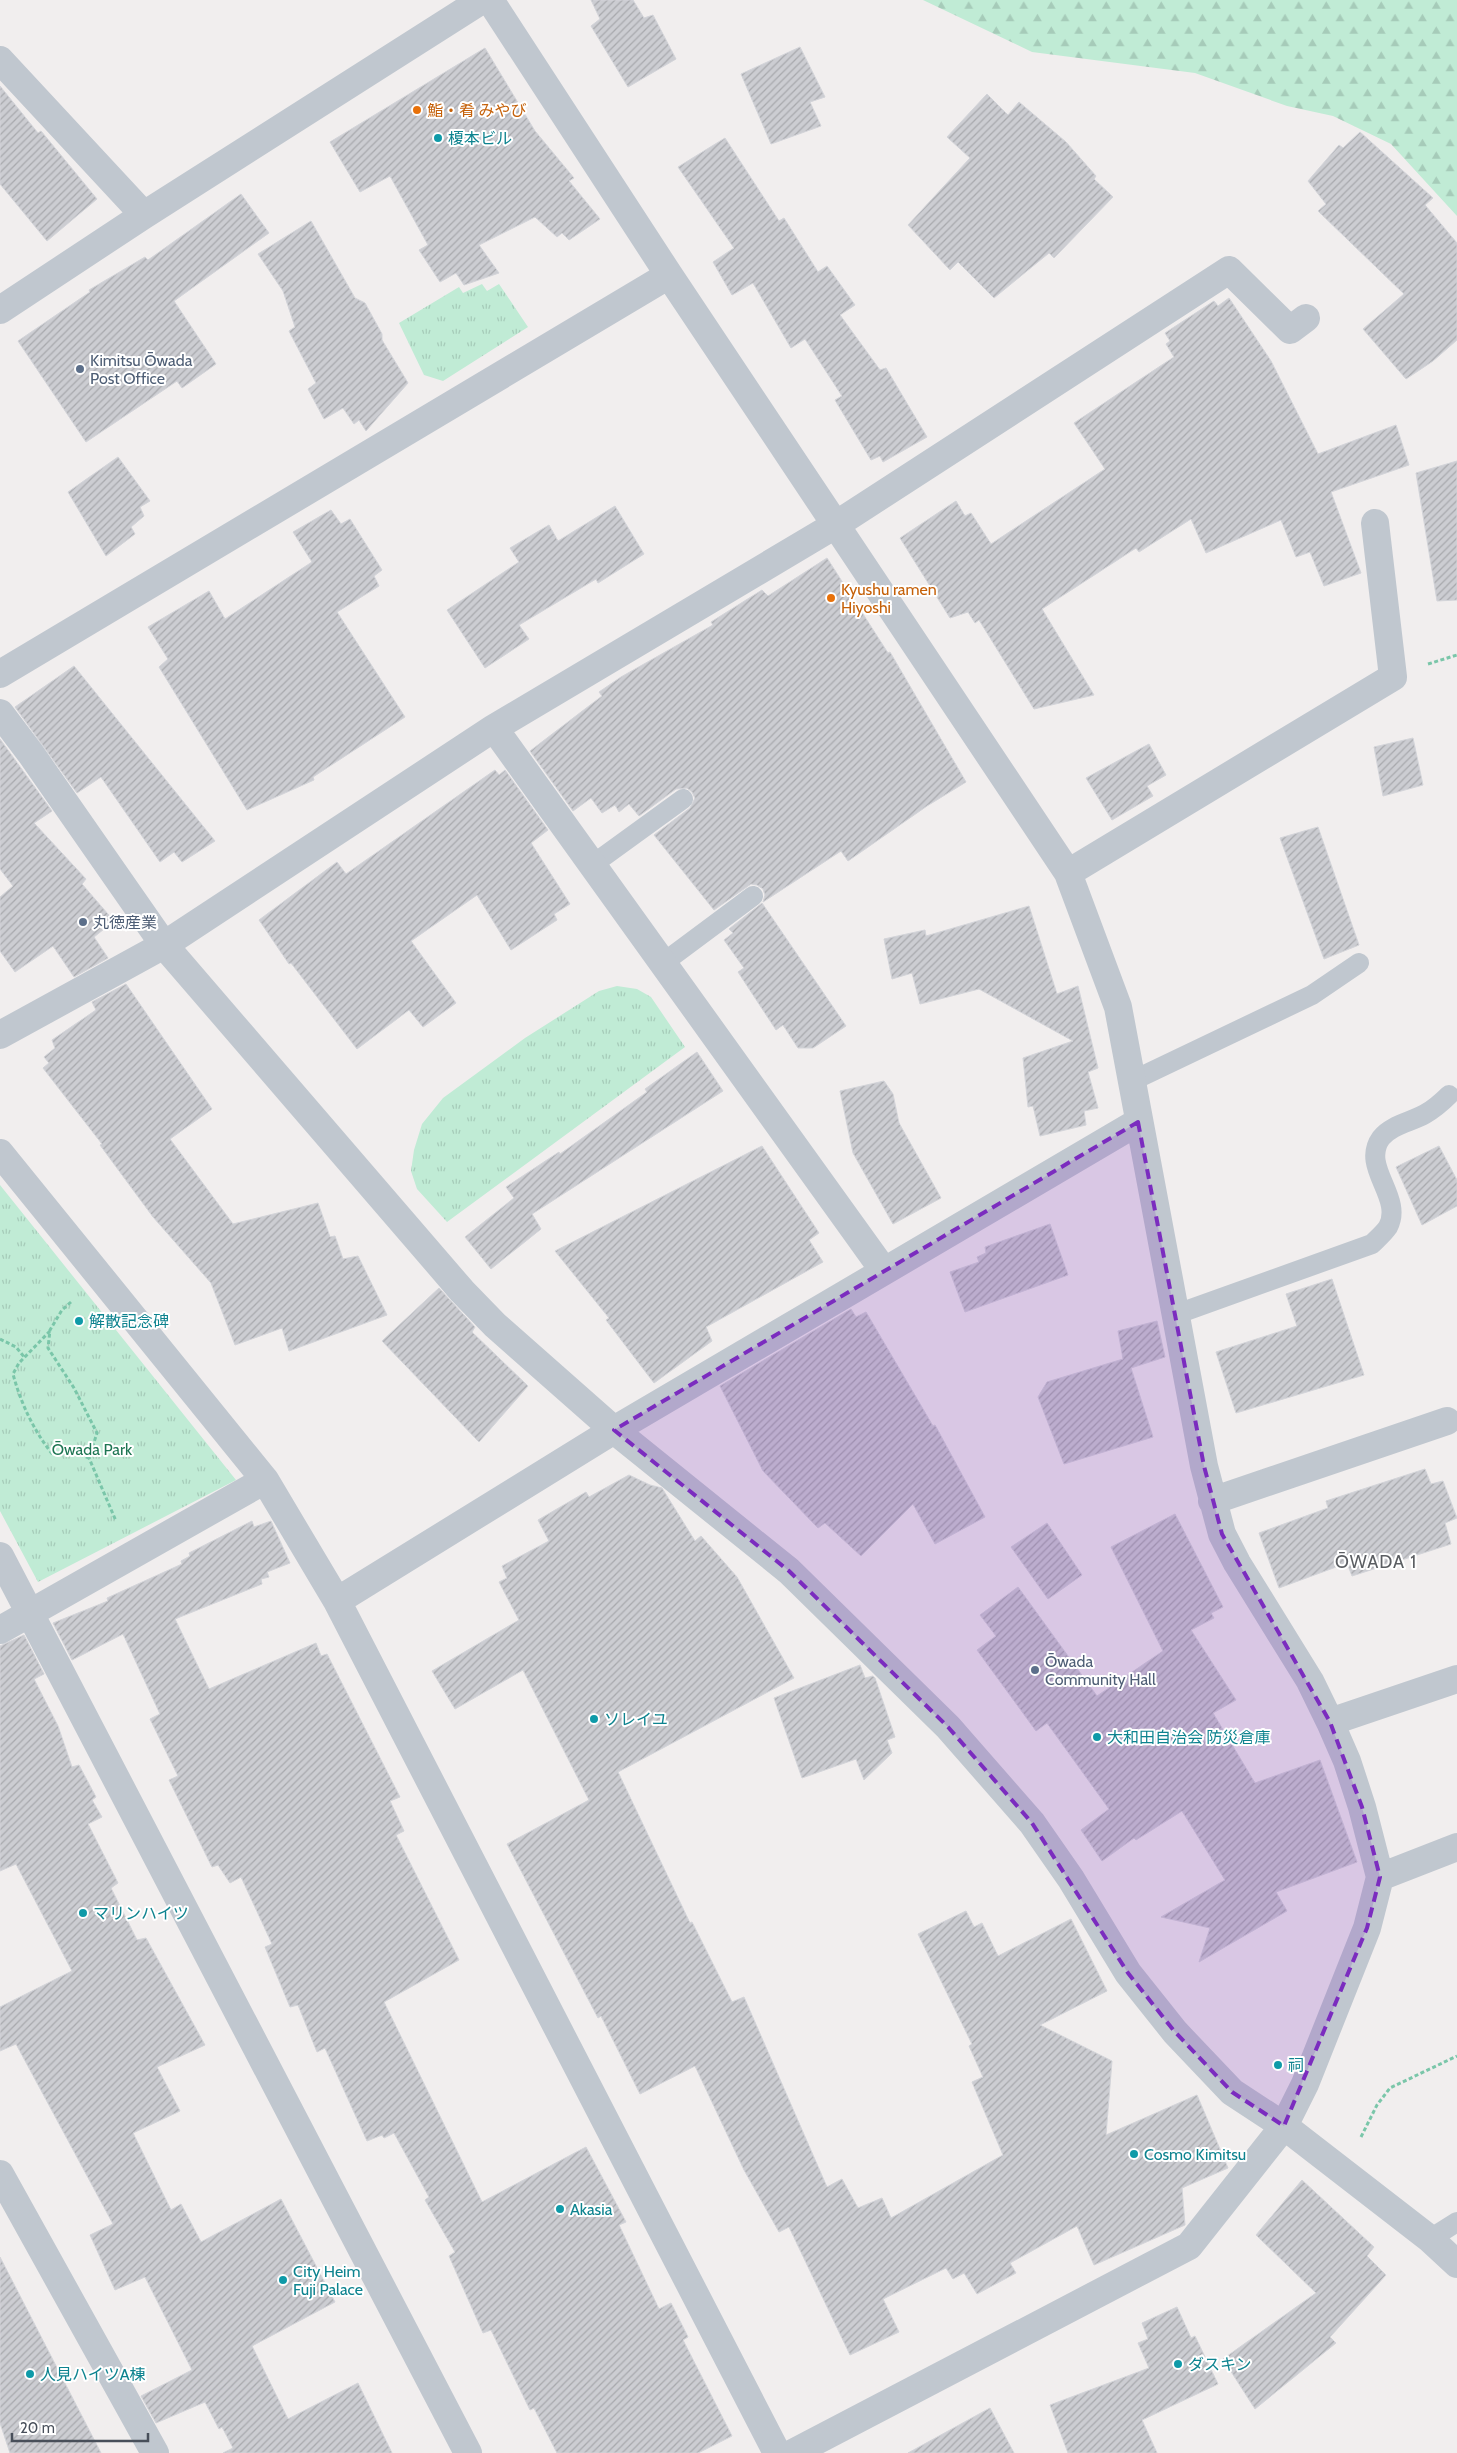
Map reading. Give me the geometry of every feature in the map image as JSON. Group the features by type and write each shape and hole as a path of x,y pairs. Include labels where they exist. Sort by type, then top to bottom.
{"street":[{"path":"0,310 144,215 482,0"},
{"path":"490,0 669,275 837,524 1068,873 1118,1007 1138,1122 1212,1501 1222,1534 1237,1563 1310,1682 1330,1722 1356,1789 1380,1877 1366,1928 1305,2084 1284,2126 1189,2246 793,2453"},
{"path":"0,60 144,215"},
{"path":"0,1034 164,945 494,728 837,524 1229,270 1290,330 1306,318"},
{"path":"0,674 669,275"},
{"path":"1068,873 1393,677 1375,523"},
{"path":"0,713 31,754 164,945 462,1290 495,1325 614,1430 789,1572 948,1728 1032,1823 1071,1879 1128,1973 1175,2032 1232,2092 1284,2126 1430,2239 1457,2264"},
{"path":"494,728 884,1271"},
{"path":"337,1601 614,1430 1138,1122"},
{"path":"0,1153 265,1480 337,1601 777,2453"},
{"path":"1212,1501 1447,1420"},
{"path":"0,1630 265,1480"},
{"path":"0,1556 468,2453"},
{"path":"1330,1722 1457,1679"},
{"path":"1380,1877 1457,1847"},
{"path":"0,2174 154,2453"}],"lane":[{"path":"592,865 683,798"},
{"path":"663,963 753,896"},
{"path":"1132,1081 1312,995 1359,964"},
{"path":"1177,1314 1372,1244 1387,1228 1392,1214 1388,1194 1377,1168 1375,1156 1380,1139 1393,1128 1424,1115 1449,1095"},
{"path":"1430,2239 1457,2222"}],"path":[{"path":"89,1458 74,1452 54,1456 40,1438 18,1396 13,1374 50,1330 62,1310 102,1279"},
{"path":"50,1330 48,1348 74,1388 97,1433 89,1458 123,1538 133,1555"},
{"path":"0,1339 16,1347 25,1358"},
{"path":"1343,2172 1377,2105 1390,2088 1457,2056"}],"highlighted area":[{"path":"1138,1122 1204,1466 1222,1534 1330,1722 1362,1807 1380,1877 1367,1928 1284,2126 1232,2092 1175,2032 1128,1973 1032,1823 948,1727 789,1571 614,1430"}],"green space":[{"path":"923,0 1457,0 1457,216 1391,144 1333,116 1287,106 1195,73 1032,52"},
{"path":"482,284 487,291 499,284 528,327 443,381 424,375 399,323 459,287 463,293"},
{"path":"617,986 637,989 651,997 685,1047 447,1222 417,1189 411,1171 414,1150 422,1124 443,1098 525,1038 599,991"},
{"name":"Ōwada Park","path":"0,1185 236,1480 38,1582 0,1511"}],"building":[{"path":"591,0 633,0 644,18 653,15 676,59 628,87 591,26 600,19"},
{"path":"800,47 825,97 810,102 821,126 771,144 741,74"},
{"path":"485,48 535,131 574,178 569,181 600,219 569,240 562,233 557,237 535,217 479,245 499,273 464,285 456,273 440,282 419,250 428,245 390,176 360,192 330,142"},
{"path":"0,86 38,133 41,131 97,199 47,241 0,184"},
{"path":"987,94 1008,115 1019,102 1066,142 1096,176 1094,179 1113,197 1054,258 1049,253 994,298 958,262 950,270 908,225 970,158 947,137"},
{"path":"1360,132 1433,198 1425,205 1457,243 1457,340 1433,361 1406,379 1363,329 1404,294 1318,211 1326,204 1308,181 1339,145 1343,148"},
{"path":"725,138 779,221 784,218 818,272 827,266 855,305 840,315 880,370 886,368 927,437 883,462 880,456 871,460 835,400 842,396 805,339 791,348 753,283 732,295 713,262 734,248 678,167"},
{"path":"241,194 269,233 174,301 216,364 182,388 177,381 86,442 18,341 90,292 89,290 145,257 148,260"},
{"path":"311,221 355,298 365,303 382,334 382,340 408,383 366,431 359,420 354,424 343,408 324,419 308,389 316,383 289,331 295,327 283,291 258,254"},
{"path":"1229,298 1271,361 1318,454 1396,425 1409,465 1331,492 1361,573 1324,586 1310,552 1296,557 1281,520 1206,553 1191,519 1139,552 1136,548 1042,609 1094,695 1034,709 979,620 975,623 968,612 950,618 900,538 956,501 965,516 971,513 991,544 1105,469 1074,423 1174,357 1166,344 1170,341 1165,333 1214,301 1218,306"},
{"path":"118,457 150,501 140,507 144,516 131,527 135,534 106,556 68,492"},
{"path":"1457,461 1457,600 1437,601 1416,473"},
{"path":"615,506 644,554 598,583 596,579 519,625 529,639 485,668 447,610 519,562 510,548 549,525 558,541"},
{"path":"331,510 341,524 350,519 382,570 374,576 379,586 337,612 405,717 313,777 314,780 247,810 159,667 168,659 148,627 209,591 225,619 312,562 293,532"},
{"path":"827,558 888,653 890,652 966,782 927,806 848,861 841,851 763,902 765,895 763,889 751,884 714,910 654,835 690,808 695,798 692,792 687,788 676,789 639,816 629,804 619,812 615,805 602,813 591,798 573,811 530,751 602,696 599,692 621,677 713,625 711,622 762,590 768,596"},
{"path":"74,666 215,841 182,862 174,852 160,862 101,777 77,793 15,707"},
{"path":"1413,738 1423,785 1383,796 1374,747"},
{"path":"0,739 52,811 34,823 86,879 82,884 114,921 94,937 108,958 74,977 53,946 15,972 0,951 0,897 13,886 0,869"},
{"path":"1149,744 1166,775 1147,786 1153,796 1112,820 1086,778"},
{"path":"495,770 499,775 505,770 548,830 531,843 570,904 554,914 557,920 511,950 477,895 411,941 456,1003 423,1027 409,1010 357,1049 291,963 289,964 259,920 337,862 346,874"},
{"path":"1318,827 1359,945 1324,959 1280,838"},
{"path":"762,903 846,1026 813,1048 798,1048 783,1025 776,1030 738,972 744,968 724,940 733,933 729,929"},
{"path":"1029,906 1057,994 1078,986 1098,1068 1088,1072 1098,1108 1084,1111 1086,1125 1040,1136 1033,1106 1028,1107 1023,1058 1073,1041 979,989 920,1004 912,973 892,979 884,939 925,930 926,936"},
{"path":"126,984 212,1109 170,1139 233,1224 318,1203 330,1237 335,1236 343,1259 358,1256 387,1315 289,1351 282,1328 235,1345 211,1283 153,1217 100,1145 102,1144 43,1068 49,1063 44,1057 55,1048 52,1040 96,1010 92,1002"},
{"path":"697,1052 723,1091 532,1214 541,1229 491,1269 465,1237 514,1198 506,1187 559,1152 560,1154 647,1092 645,1089"},
{"path":"884,1081 893,1094 899,1123 941,1198 893,1224 853,1153 840,1091"},
{"path":"762,1146 819,1233 809,1240 823,1262 706,1327 712,1341 654,1383 606,1320 609,1318 555,1251"},
{"path":"1439,1146 1457,1180 1457,1206 1422,1225 1396,1167"},
{"path":"1050,1224 1068,1275 965,1312 950,1272 979,1262 977,1257 986,1253 985,1247"},
{"path":"1332,1279 1364,1375 1236,1413 1216,1352 1297,1326 1286,1294"},
{"path":"439,1288 475,1327 472,1332 528,1386 479,1442 382,1341"},
{"path":"851,1309 856,1317 866,1312 933,1426 935,1425 985,1517 935,1544 913,1504 861,1556 825,1523 818,1528 763,1471 720,1386"},
{"path":"1157,1321 1165,1357 1131,1368 1153,1437 1064,1464 1038,1397 1047,1382 1123,1359 1118,1331"},
{"path":"1425,1469 1431,1484 1443,1481 1457,1518 1445,1523 1451,1544 1352,1576 1347,1563 1279,1588 1259,1533 1328,1508 1326,1501"},
{"path":"629,1475 650,1485 662,1488 695,1541 701,1536 737,1577 794,1678 618,1772 690,1923 692,1922 732,2002 744,1997 827,2187 842,2179 858,2208 882,2198 891,2218 1003,2155 972,2082 983,2077 969,2046 972,2044 918,1934 966,1911 974,1927 982,1923 998,1956 1071,1919 1107,1991 1040,2025 1112,2061 1106,2135 1197,2095 1228,2168 1182,2188 1185,2225 1094,2265 1077,2226 1010,2263 1016,2273 977,2294 964,2273 953,2279 946,2268 883,2299 899,2332 850,2355 789,2227 779,2232 744,2170 695,2066 640,2094 601,2016 598,2018 507,1844 589,1800 523,1670 455,1709 432,1671 519,1620 499,1582 507,1578 502,1566 549,1541 538,1520 586,1492 589,1497"},
{"path":"1175,1514 1223,1607 1211,1613 1214,1618 1191,1630 1236,1700 1213,1713 1255,1783 1320,1760 1357,1862 1276,1892 1287,1911 1199,1962 1210,1928 1161,1917 1225,1880 1182,1811 1136,1840 1134,1838 1102,1861 1081,1830 1109,1809 1047,1723 1036,1731 977,1650 996,1636 980,1615 1018,1587 1097,1696 1163,1651 1111,1547"},
{"path":"252,1521 254,1527 271,1521 290,1563 267,1572 269,1577 261,1579 262,1584 175,1619 209,1689 316,1643 321,1656 327,1654 400,1797 390,1801 404,1831 396,1835 459,1960 384,2002 482,2202 586,2147 626,2222 619,2225 659,2309 671,2303 688,2337 683,2340 732,2436 698,2453 557,2453 534,2408 530,2410 491,2330 483,2333 449,2256 455,2252 425,2200 429,2197 394,2133 384,2138 382,2135 367,2141 325,2048 317,2052 298,2005 290,2007 265,1947 272,1944 241,1877 230,1883 218,1865 212,1867 169,1780 178,1776 150,1719 160,1714 123,1634 72,1660 53,1623 108,1601 107,1598 182,1564 181,1561 190,1556 189,1553"},
{"path":"1047,1523 1082,1575 1048,1599 1011,1547"},
{"path":"24,1635 44,1674 34,1679 58,1726 72,1767 79,1765 96,1797 92,1800 102,1817 88,1824 118,1883 111,1888 137,1940 146,1938 205,2045 157,2067 180,2111 133,2133 171,2210 181,2204 201,2242 281,2199 335,2302 252,2346 288,2419 358,2383 392,2453 223,2453 233,2448 222,2427 219,2429 205,2402 156,2423 141,2396 192,2370 145,2277 115,2290 90,2235 113,2224 16,2044 0,2051 0,2007 72,1971 16,1864 0,1871 0,1646"},
{"path":"860,1665 865,1678 873,1676 875,1678 895,1737 887,1740 892,1753 864,1780 856,1759 802,1778 774,1698"},
{"path":"1302,2180 1374,2247 1367,2256 1386,2275 1330,2337 1336,2343 1255,2409 1223,2359 1316,2293 1256,2235"},
{"path":"0,2257 101,2453 10,2453 0,2423"},
{"path":"1177,2307 1191,2338 1195,2336 1218,2384 1142,2420 1157,2453 1068,2453 1050,2405 1149,2368 1138,2343 1148,2339 1142,2323"},
{"path":"990,2408 1014,2453 908,2453"}],"place":[{"name":"鮨・肴 みやび","path":"417,110"},
{"name":"榎本ビル","path":"438,138"},
{"name":"Kimitsu Ōwada Post Office","path":"80,369"},
{"name":"Kyushu ramen Hiyoshi","path":"831,598"},
{"name":"丸徳産業","path":"83,922"},
{"name":"解散記念碑","path":"79,1321"},
{"name":"Ōwada Community Hall","path":"1035,1670"},
{"name":"ソレイユ","path":"594,1719"},
{"name":"大和田自治会 防災倉庫","path":"1097,1737"},
{"name":"マリンハイツ","path":"83,1913"},
{"name":"祠","path":"1278,2065"},
{"name":"Cosmo Kimitsu","path":"1134,2154"},
{"name":"Akasia","path":"560,2209"},
{"name":"City Heim Fuji Palace","path":"283,2280"},
{"name":"ダスキン","path":"1178,2364"},
{"name":"人見ハイツA棟","path":"30,2374"}],"district":[{"name":"ŌWADA 1","path":"1376,1562"}]}
